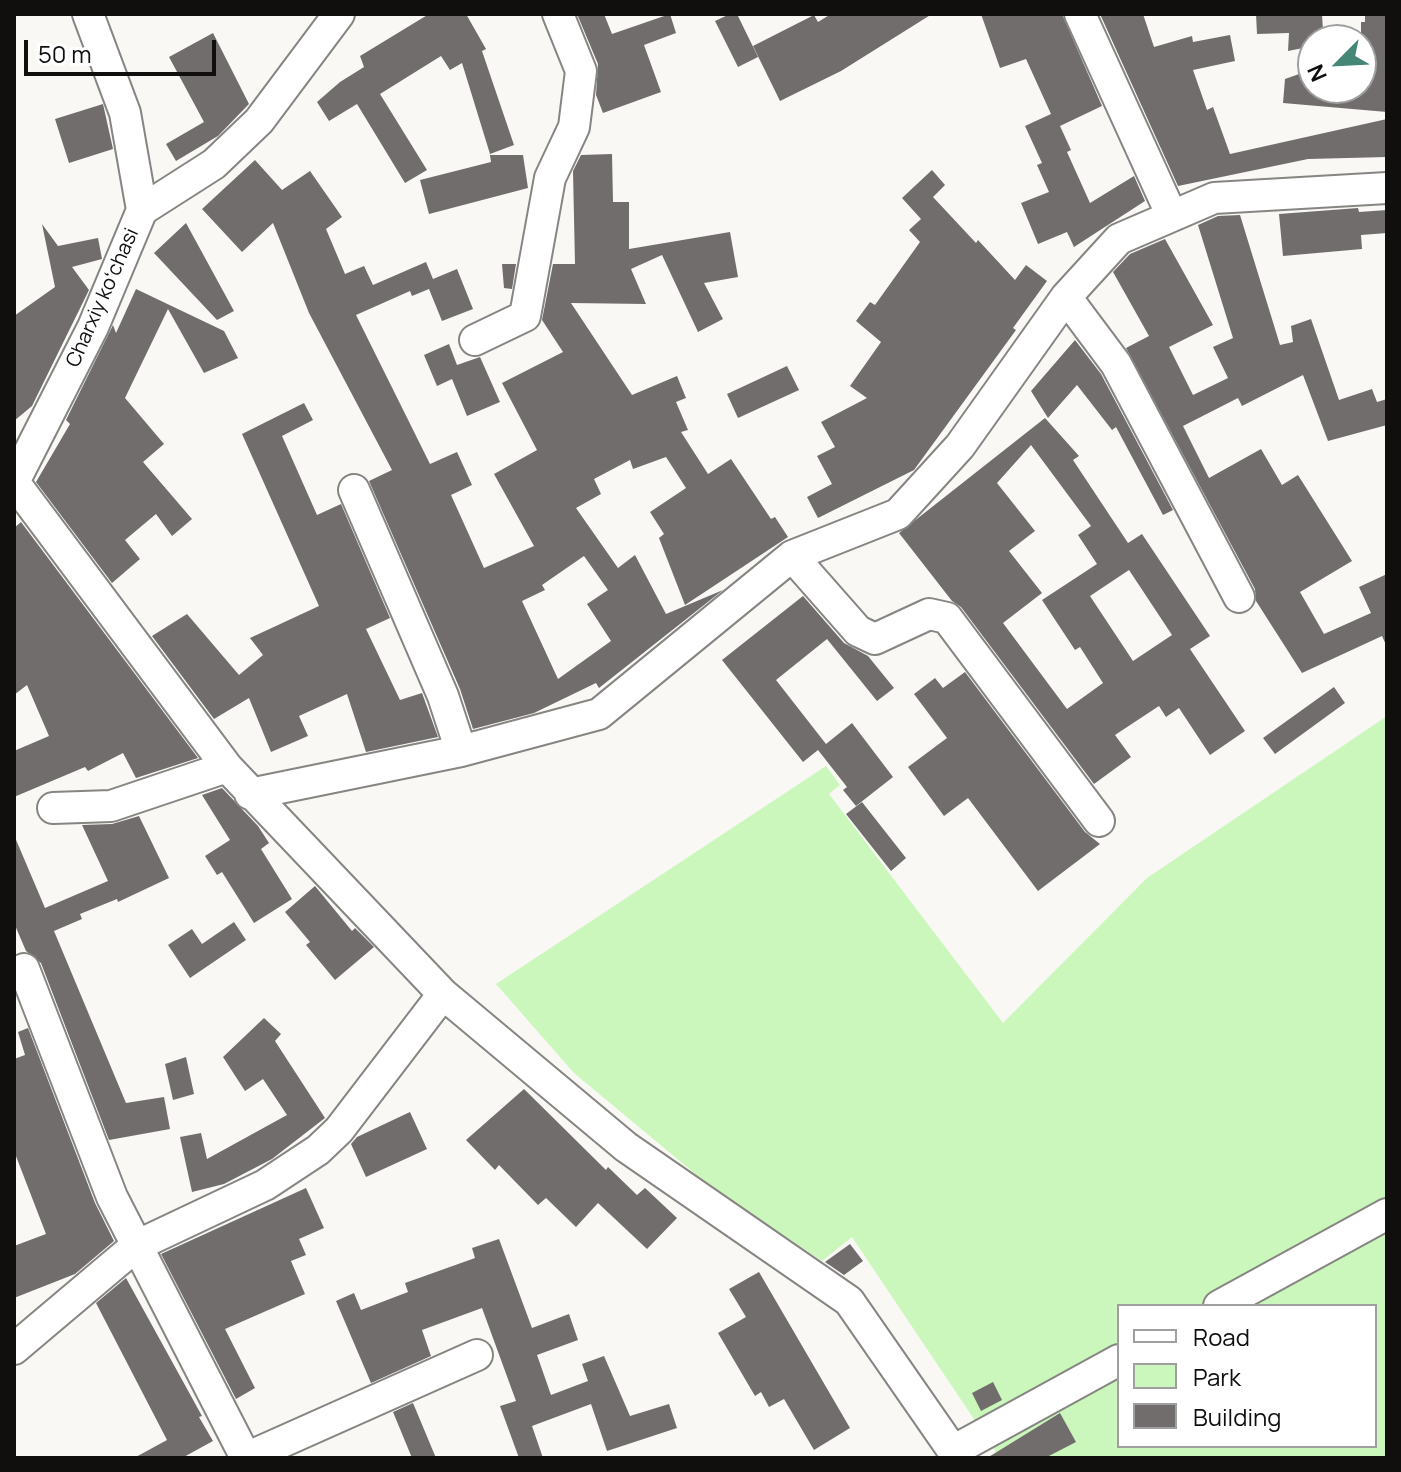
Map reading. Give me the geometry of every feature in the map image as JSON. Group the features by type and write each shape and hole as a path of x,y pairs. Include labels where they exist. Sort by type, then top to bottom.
{"street":[{"name":"Charxiy koʻchasi","path":"14,482 93,327 142,210 125,113 88,14"},
{"path":"142,210 214,164 259,121 339,14"},
{"path":"475,340 525,316 550,178 574,127 581,71 558,14"},
{"path":"1080,14 1171,214"},
{"path":"250,794 461,751 599,714 792,556 898,514 960,446 1066,297 1119,239 1214,198 1387,188"},
{"path":"1066,297 1116,364 1239,597"},
{"path":"14,482 227,767 443,994 626,1147 849,1301 956,1454 1117,1361"},
{"path":"354,490 443,696 461,751"},
{"path":"792,556 858,631 875,639 929,614 947,618 1099,821"},
{"path":"53,808 111,806 227,767"},
{"path":"24,969 112,1197 246,1458 477,1355"},
{"path":"14,1349 136,1246 265,1185 318,1150 339,1130 443,994"},
{"path":"1223,1304 1387,1214"}],"green space":[{"path":"1387,716 1387,1458 1000,1458 852,1237 822,1261 711,1187 574,1073 496,984 826,766 840,785 829,794 1003,1023 1147,878"}],"building":[{"path":"429,14 466,14 486,49 482,51 514,145 490,154 462,63 450,70 441,56 380,94 427,170 405,183 357,104 329,121 317,102 364,67 360,56"},
{"path":"577,14 604,14 612,34 670,14 676,33 644,45 661,92 603,113 596,95 598,64"},
{"path":"737,14 758,57 738,67 715,21"},
{"path":"831,14 932,14 841,71 780,101 753,46 814,15 818,22"},
{"path":"981,14 1062,14 1102,106 1060,126 1071,150 1067,152 1090,203 1134,176 1145,201 1074,247 1067,232 1038,244 1021,203 1049,192 1037,165 1042,163 1025,126 1051,114 1026,59 1000,68"},
{"path":"1100,14 1143,14 1154,47 1192,36 1193,42 1230,35 1235,61 1193,70 1207,110 1213,107 1230,154 1387,119 1387,157 1308,159 1178,186"},
{"path":"1256,14 1322,14 1323,24 1297,24 1297,49 1288,51 1289,33 1257,34"},
{"path":"1365,14 1387,14 1387,112 1283,103 1285,79 1297,75 1297,104 1377,104 1377,24 1361,24 1365,22"},
{"path":"213,33 249,104 218,136 176,161 166,144 204,122 169,57"},
{"path":"103,104 113,149 69,163 55,119"},
{"path":"612,154 613,202 629,202 629,249 730,232 738,277 704,283 723,319 698,332 662,255 631,269 646,304 571,303 632,395 677,376 686,398 676,402 688,430 681,432 708,474 731,459 771,519 775,517 788,537 685,605 659,538 664,534 650,512 686,488 666,457 633,469 630,460 594,479 601,494 576,508 618,568 635,555 666,614 723,590 599,688 596,683 534,713 473,729 460,689 369,481 392,470 309,313 273,223 242,252 202,209 255,160 282,190 310,171 342,217 326,229 345,274 364,266 373,285 426,262 433,279 457,269 473,309 442,321 429,289 412,296 410,291 356,315 430,464 457,452 472,485 451,495 484,568 534,546 494,474 537,450 502,383 563,352 542,320 553,264 575,264 573,171 581,155","holes":["584,556 608,590 587,604 611,641 558,679 522,601 545,590 542,585"]},
{"path":"490,155 523,155 528,188 429,214 420,180 491,162"},
{"path":"932,170 945,185 933,197 976,243 978,240 1015,280 1026,265 1047,281 1013,328 1016,330 914,470 818,518 807,497 832,484 817,456 835,447 821,422 867,398 850,386 881,342 856,321 870,302 875,305 920,242 909,230 921,219 902,198"},
{"path":"1358,208 1359,212 1387,210 1387,233 1361,235 1362,249 1283,256 1279,214"},
{"path":"1240,215 1280,345 1293,342 1291,326 1311,319 1339,400 1372,389 1377,402 1387,399 1387,425 1328,441 1303,375 1242,406 1238,398 1183,426 1209,478 1261,449 1282,485 1298,475 1352,561 1300,592 1324,634 1371,613 1359,587 1387,574 1387,647 1382,636 1302,673 1256,601 1255,589 1126,348 1149,336 1113,272 1130,254 1165,239 1213,325 1169,347 1193,395 1228,378 1213,347 1233,338 1198,225 1218,216"},
{"path":"186,223 234,311 217,320 154,253"},
{"path":"42,224 58,246 98,238 102,259 72,267 89,290 32,406 14,421 14,316 55,287"},
{"path":"502,264 516,264 512,289 504,288"},
{"path":"136,289 224,331 238,358 204,373 168,309 125,398 164,444 143,462 192,519 172,536 156,514 125,540 140,559 112,583 36,482 70,424 66,420 113,325 116,333"},
{"path":"1075,340 1101,374 1173,510 1163,515 1116,427 1112,430 1077,385 1048,418 1031,391"},
{"path":"449,344 457,365 480,357 500,402 467,416 452,379 437,386 424,355"},
{"path":"787,366 799,390 738,418 727,394"},
{"path":"304,403 313,420 282,436 317,515 341,504 390,618 366,629 400,700 422,693 438,737 366,752 347,694 299,716 308,736 271,752 249,698 214,719 152,636 187,614 239,675 263,655 250,638 319,606 242,434"},
{"path":"1045,418 1079,456 1073,460 1128,543 1142,534 1210,636 1190,649 1245,731 1210,755 1179,708 1166,717 1159,706 1115,735 1131,757 1094,784 961,607 952,601 899,533","holes":["1031,445 1091,526 1078,535 1097,564 1042,600 1075,650 1080,647 1103,683 1067,709 1003,623 1042,593 1009,551 1035,531 997,483","1129,570 1172,635 1133,661 1090,596"]},
{"path":"21,522 198,758 136,778 123,753 88,771 85,767 14,797 14,751 49,736 27,685 14,695 14,528"},
{"path":"803,596 844,643 868,656 894,688 877,701 827,639 776,680 826,744 852,723 893,777 856,806 843,790 847,787 818,750 803,762 722,660"},
{"path":"965,672 1085,832 1100,844 1038,891 968,798 944,816 908,767 947,738 914,694 935,678 943,688"},
{"path":"1334,687 1345,703 1275,754 1263,738"},
{"path":"222,788 258,826 269,843 261,849 292,899 254,923 222,872 217,875 205,856 230,840 202,795"},
{"path":"862,802 906,858 891,871 846,814"},
{"path":"139,816 169,878 118,902 117,899 80,914 82,919 54,931 126,1103 164,1097 170,1129 109,1140 41,963 26,951 14,923 14,835 45,908 108,881 82,825 112,824"},
{"path":"315,886 352,931 355,928 374,947 335,980 306,945 310,942 285,912"},
{"path":"234,922 246,940 190,978 168,945 192,929 202,944"},
{"path":"264,1018 281,1034 275,1041 325,1118 272,1159 224,1184 192,1192 180,1137 201,1133 207,1159 287,1115 263,1079 245,1091 223,1057"},
{"path":"28,1028 95,1203 114,1241 75,1274 14,1298 14,1246 46,1234 14,1151 14,1059 25,1055 18,1032"},
{"path":"186,1057 194,1094 173,1100 165,1064"},
{"path":"524,1089 606,1170 608,1167 637,1195 645,1188 677,1218 647,1249 598,1203 576,1227 546,1198 538,1205 499,1165 495,1170 466,1140"},
{"path":"410,1112 427,1149 366,1177 351,1144 357,1137"},
{"path":"306,1188 324,1228 299,1239 306,1255 291,1261 305,1294 225,1329 255,1388 236,1399 161,1254"},
{"path":"499,1239 532,1328 569,1314 578,1340 537,1355 551,1395 588,1381 582,1364 604,1356 630,1416 669,1404 677,1428 607,1451 591,1404 532,1426 543,1458 519,1458 500,1406 516,1401 482,1308 422,1330 431,1356 371,1383 336,1301 354,1293 361,1310 408,1292 405,1283 475,1258 472,1248"},
{"path":"850,1244 863,1261 844,1275 825,1262"},
{"path":"759,1272 850,1428 814,1450 784,1399 769,1407 761,1392 755,1396 718,1333 746,1317 729,1289"},
{"path":"126,1278 213,1441 182,1458 134,1458 167,1440 96,1303"},
{"path":"993,1382 1002,1400 981,1411 972,1393"},
{"path":"413,1403 436,1458 412,1458 393,1412"},
{"path":"1060,1413 1076,1442 1045,1458 987,1458"}]}
